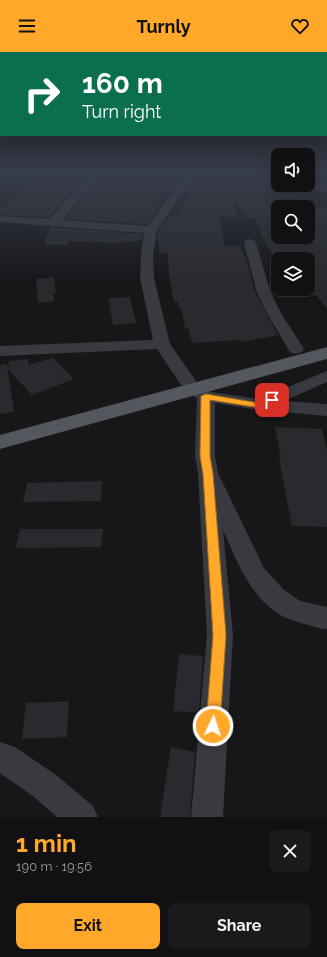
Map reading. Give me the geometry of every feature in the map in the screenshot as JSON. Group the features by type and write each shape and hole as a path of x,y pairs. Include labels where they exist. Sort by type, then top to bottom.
{"main road":[{"path":"0,429 196,389 296,349 327,341"},
{"path":"0,442 327,353"}],"street":[{"path":"53,223 64,211"},
{"path":"165,211 151,230 147,254 148,278 162,344 196,389 208,474 220,635 207,817"},
{"path":"0,219 151,230"},
{"path":"250,243 264,293 275,315 296,349"},
{"path":"0,351 162,344"},
{"path":"260,405 327,376"},
{"path":"196,389 260,405 327,410"},
{"path":"208,474 255,574 274,596 292,609 322,618 327,618"},
{"path":"0,757 4,758 45,786 82,817"}],"building":[{"path":"0,211 55,211 49,217 0,215"},
{"path":"72,211 157,211 147,224 65,219"},
{"path":"179,211 236,211 238,217 219,216 225,246 240,246 247,262 256,294 278,335 241,342 239,340 192,343 188,328 185,328 182,310 180,310 178,302 174,302 169,276 168,253 159,253 159,240 157,240 158,231 169,215 176,215"},
{"path":"241,211 271,211 271,244 315,244 315,211 327,211 327,309 315,295 315,252 271,252 262,237 256,218 246,217"},
{"path":"50,227 142,234 141,241 112,243 69,241 68,245 44,245"},
{"path":"54,277 56,293 53,294 54,301 38,303 36,279"},
{"path":"130,297 136,323 113,325 108,298"},
{"path":"53,358 74,379 32,395 8,369 9,361 28,359 28,365"},
{"path":"7,364 14,412 0,414 0,365"},
{"path":"275,427 322,429 327,451 327,527 292,526 279,459 281,459"},
{"path":"102,481 101,501 23,502 27,483"},
{"path":"20,529 103,529 101,547 16,548"},
{"path":"179,654 203,656 199,713 173,711"},
{"path":"69,701 67,737 22,739 26,703"},
{"path":"171,747 195,752 190,817 160,817"}],"route":[{"path":"213,726 220,635 208,474 205,456 206,396 260,405 272,400"}]}
